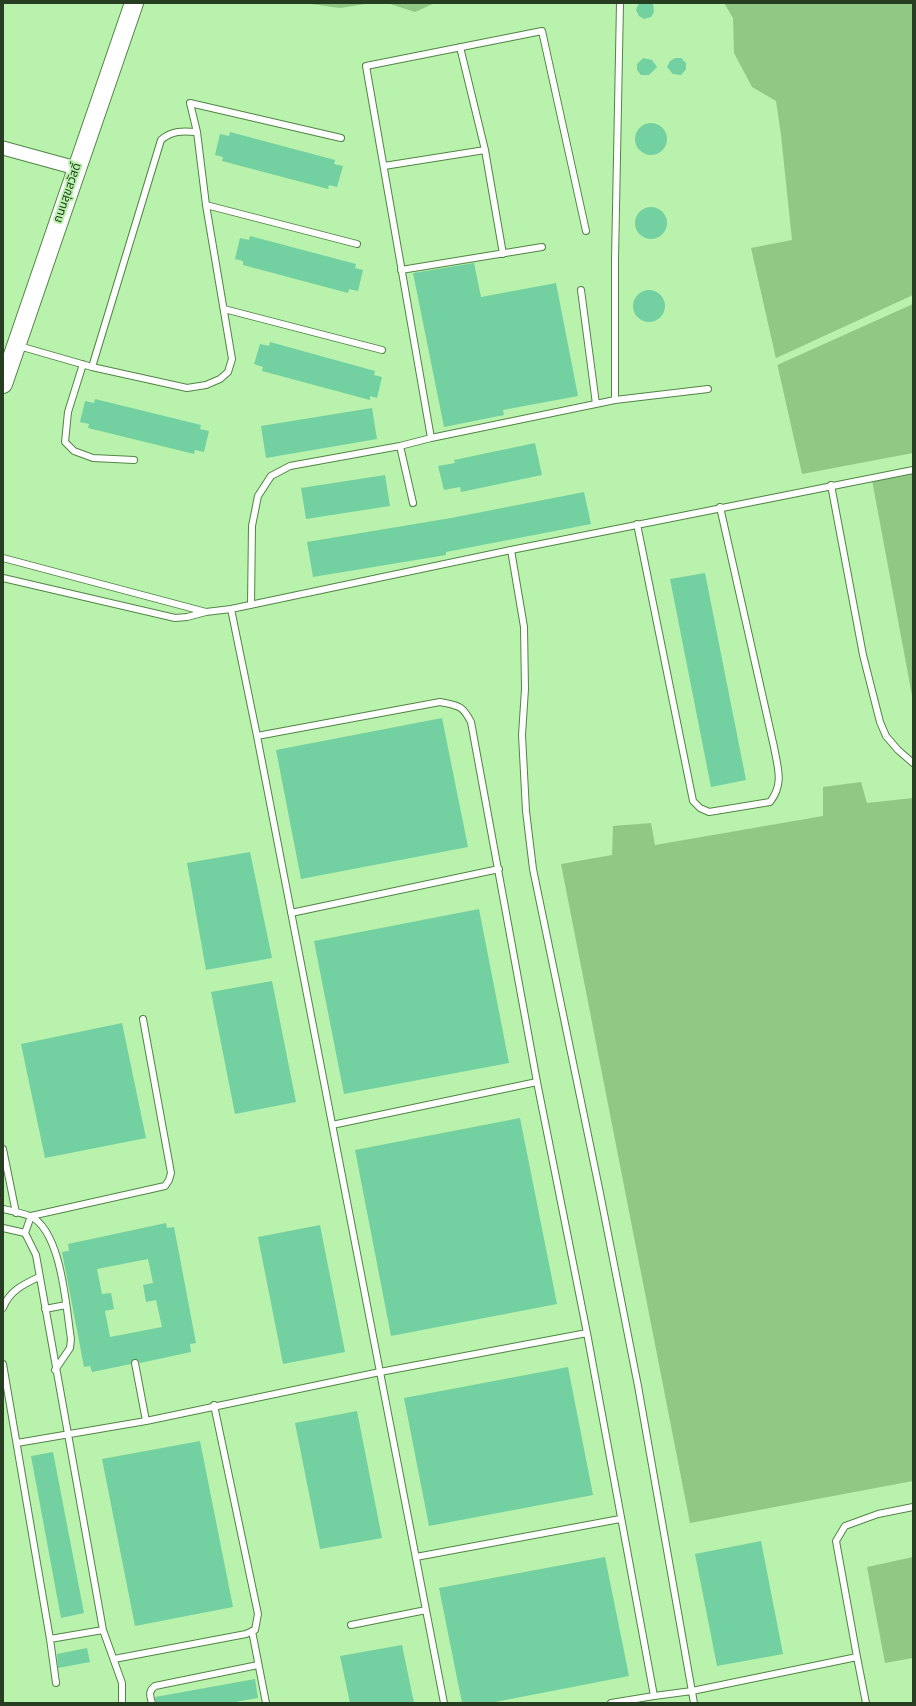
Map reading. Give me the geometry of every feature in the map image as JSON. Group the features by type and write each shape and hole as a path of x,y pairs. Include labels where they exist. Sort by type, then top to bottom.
{"main road":[{"name":"ถนนสุขสวัสดิ์","path":"3,384 15,345 134,3"}],"street":[{"path":"3,148 76,168"}],"lane":[{"path":"615,400 615,260 620,3"},
{"path":"431,438 366,66 542,31 586,231"},
{"path":"460,47 485,150 503,254"},
{"path":"15,345 92,367 187,388 206,385 220,378 228,372 232,359 206,205 197,132 190,103 341,138"},
{"path":"92,367 161,140 168,134 182,131 197,132"},
{"path":"384,166 485,150"},
{"path":"206,205 357,244"},
{"path":"402,270 542,247"},
{"path":"581,290 596,404"},
{"path":"224,309 382,350"},
{"path":"82,364 68,412 65,442 74,451 93,458 134,460"},
{"path":"251,605 252,526 258,496 271,476 290,466 400,446 431,438 615,400 708,390"},
{"path":"400,446 413,503"},
{"path":"3,578 161,616 175,618 187,617 206,612 251,605 637,524 913,470"},
{"path":"831,485 863,655 880,722 886,736 898,750 913,763"},
{"path":"637,524 694,801 700,808 709,812 770,802 777,794 780,784 774,747 720,508"},
{"path":"511,550 524,627 525,689 522,735 526,810 533,869 638,1386 694,1703"},
{"path":"3,558 206,612"},
{"path":"231,609 257,736 444,1703"},
{"path":"257,736 440,702 457,705 465,710 471,722 499,868 537,1082 587,1333 620,1519 654,1696"},
{"path":"291,914 499,868"},
{"path":"3,1209 31,1216 165,1186 171,1173 143,1019"},
{"path":"332,1125 537,1082"},
{"path":"3,1149 16,1212"},
{"path":"31,1216 25,1233 36,1255 103,1630 122,1683 122,1703"},
{"path":"31,1216 48,1236 60,1265 71,1339 70,1348 56,1370"},
{"path":"3,1228 25,1233"},
{"path":"3,1308 16,1288 39,1277"},
{"path":"45,1309 66,1305"},
{"path":"17,1442 146,1421 214,1405 587,1333"},
{"path":"135,1363 146,1421"},
{"path":"3,1364 56,1682"},
{"path":"114,1659 246,1634 255,1630 258,1614 214,1405"},
{"path":"866,1703 836,1541 845,1526 878,1514 913,1507"},
{"path":"416,1557 620,1519"},
{"path":"351,1625 426,1610"},
{"path":"50,1639 103,1630"},
{"path":"252,1631 266,1703"},
{"path":"611,1703 692,1691 857,1657"},
{"path":"152,1703 150,1694 151,1689 155,1686 258,1665"}],"shaded area":[{"path":"304,3 372,3 340,8"},
{"path":"387,3 435,3 415,12"},
{"path":"724,3 913,3 913,453 802,474 751,248 792,240 776,101 752,87 734,53 733,18"},
{"path":"913,473 913,701 872,480"},
{"path":"861,782 867,803 913,798 913,1481 690,1523 561,864 612,855 613,826 651,823 655,845 823,816 823,787"},
{"path":"913,1557 913,1658 885,1663 867,1567"}],"pier":[{"path":"913,295 913,304 775,366 774,359"}],"building":[{"path":"639,3 653,3 654,12 651,17 644,19 639,16 636,10"},
{"path":"643,58 652,60 657,67 649,75 641,75 637,70 637,64"},
{"path":"675,58 681,58 686,63 686,69 681,75 673,74 667,67 670,61"},
{"path":"651,123 662,128 667,139 662,150 651,155 640,150 635,139 640,128"},
{"path":"230,132 335,160 334,164 343,166 337,187 329,185 328,189 222,161 223,157 215,155 220,134 229,136"},
{"path":"651,207 662,212 667,223 662,234 651,239 640,234 635,223 640,212"},
{"path":"250,236 356,264 355,268 363,270 358,291 349,289 348,293 243,265 243,261 235,259 240,238 249,240"},
{"path":"474,263 481,297 556,283 578,396 503,410 504,415 444,427 413,273"},
{"path":"649,290 660,295 665,306 660,317 649,322 638,317 633,306 638,295"},
{"path":"270,342 375,371 374,375 382,377 377,398 370,396 370,400 262,371 263,367 254,364 260,344 269,346"},
{"path":"95,399 201,425 200,429 209,431 204,452 195,450 194,454 88,428 89,424 80,422 85,401 94,403"},
{"path":"372,408 377,439 266,458 261,426"},
{"path":"535,443 542,475 461,492 460,487 444,490 438,466 455,463 454,460"},
{"path":"385,475 390,506 306,519 301,488"},
{"path":"584,492 591,524 446,552 446,555 313,577 307,542 451,518"},
{"path":"705,573 746,780 711,787 670,579"},
{"path":"442,718 468,847 301,879 276,750"},
{"path":"250,852 272,958 206,970 187,863"},
{"path":"479,909 509,1063 344,1094 314,941"},
{"path":"272,981 296,1102 235,1114 211,992"},
{"path":"122,1023 146,1138 45,1158 21,1044"},
{"path":"520,1118 557,1304 391,1336 355,1150"},
{"path":"166,1223 167,1228 174,1227 196,1343 190,1344 191,1352 140,1363 138,1360 134,1359 131,1361 131,1364 92,1372 90,1366 84,1367 62,1252 69,1251 68,1244","holes":["148,1259 153,1283 143,1285 146,1302 156,1300 162,1327 110,1337 105,1311 114,1309 111,1293 102,1294 97,1269"]},
{"path":"320,1225 345,1352 283,1364 258,1237"},
{"path":"568,1367 593,1495 429,1526 404,1398"},
{"path":"357,1411 382,1538 320,1549 295,1423"},
{"path":"200,1441 233,1607 135,1626 102,1459"},
{"path":"53,1452 84,1613 61,1618 31,1456"},
{"path":"761,1541 783,1654 717,1666 695,1554"},
{"path":"605,1557 629,1676 490,1703 462,1703 439,1588"},
{"path":"402,1645 414,1703 350,1703 340,1656"},
{"path":"87,1648 90,1662 58,1668 57,1654"},
{"path":"255,1679 258,1698 229,1703 156,1703 155,1697"}]}
